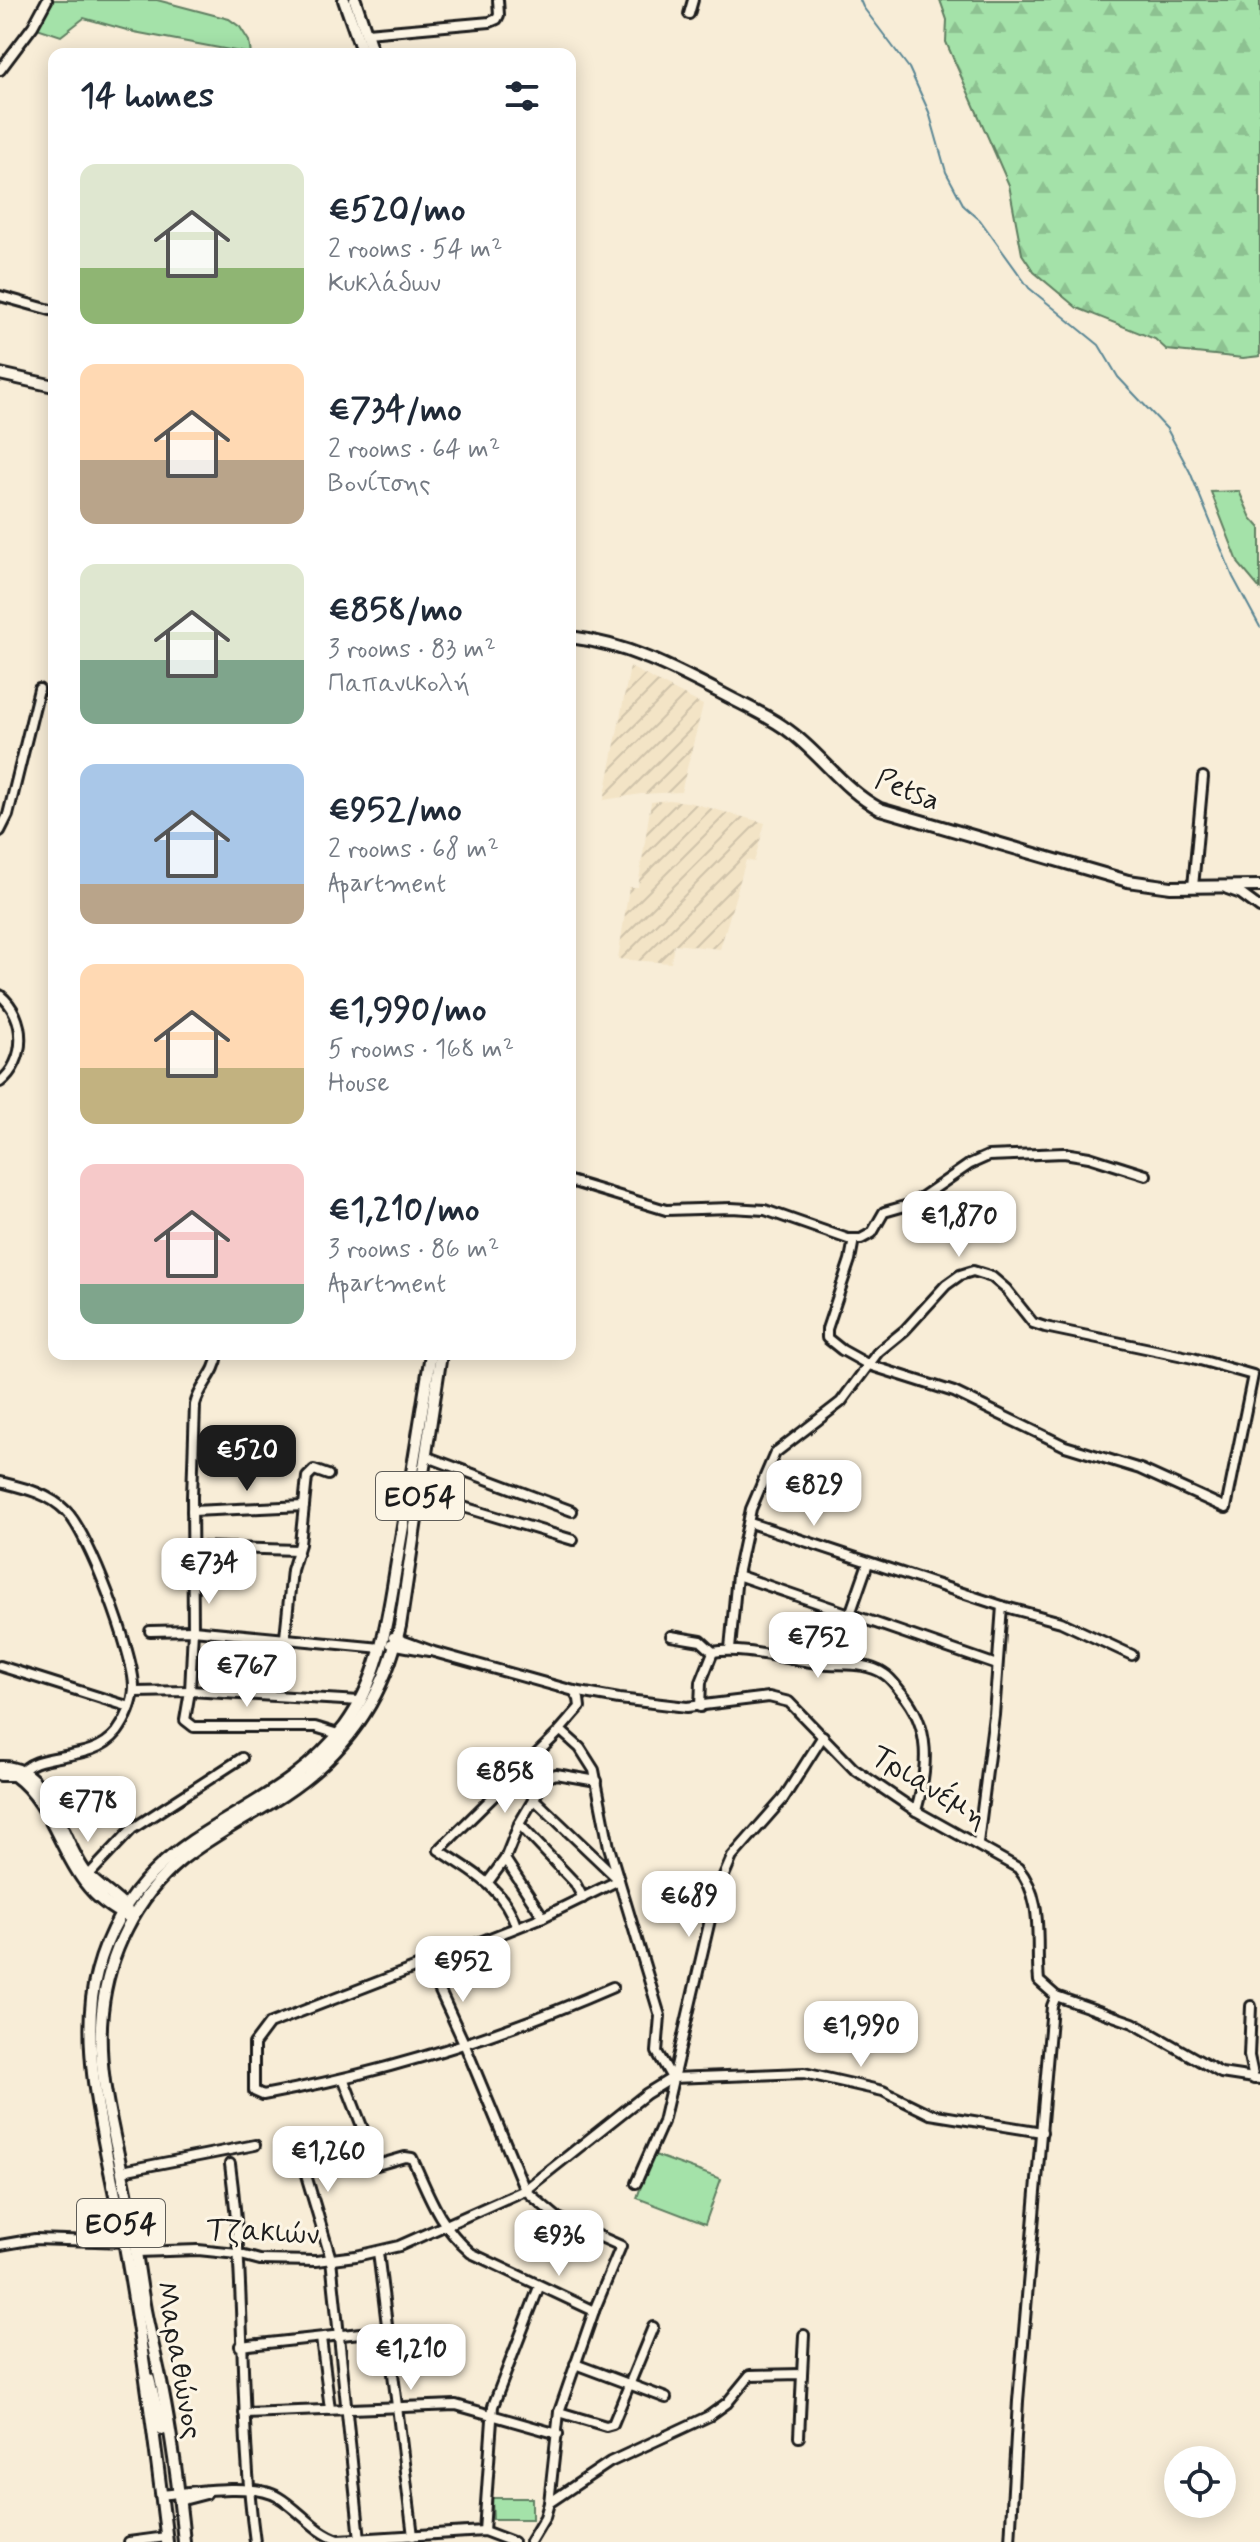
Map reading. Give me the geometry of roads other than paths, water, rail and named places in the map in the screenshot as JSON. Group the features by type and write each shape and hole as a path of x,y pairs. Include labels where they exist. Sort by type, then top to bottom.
{"main road":[{"path":"344,0 361,48"},
{"path":"355,0 371,48"},
{"path":"0,374 48,385"},
{"name":"Petsa","path":"576,638 644,654 776,722 810,749 853,792 880,809 1128,881 1193,887 1260,886"},
{"name":"Μαραθώνος","path":"184,2542 142,2363 125,2242 96,2087 90,2035 91,2002 97,1972 106,1943 123,1910 152,1872 179,1849 294,1775 338,1734 360,1701 382,1641 411,1486 430,1360"},
{"name":"Μαραθώνος","path":"167,2540 172,2496 163,2390 145,2311 137,2252 103,2075 100,2034 108,1974 120,1942 155,1887 182,1860 293,1788 334,1754 374,1699 396,1642 440,1360"},
{"path":"0,1767 20,1774 42,1806 67,1857 133,1919"},
{"path":"0,1775 20,1774"}],"street":[{"path":"0,70 33,26 47,0"},
{"path":"367,33 490,22 499,15 498,0"},
{"path":"689,14 693,0"},
{"path":"0,296 48,309"},
{"path":"0,831 8,815 39,689"},
{"path":"1193,887 1203,777"},
{"name":"Petsa","path":"1218,886 1241,894 1260,906"},
{"name":"Petsa","path":"1260,894 1260,906"},
{"path":"0,995 15,1014 20,1038 15,1065 0,1082"},
{"path":"576,1183 666,1210 765,1210 854,1239 872,1233 884,1212 912,1204 970,1164 988,1156 1064,1153 1089,1157 1146,1175"},
{"path":"730,1649 737,1575 756,1493 775,1453 841,1402 869,1365 946,1285 960,1275 973,1271 992,1277 1006,1289 1033,1323 1193,1358 1253,1375 1226,1508 1140,1469 1065,1446 954,1392 869,1365 831,1342 827,1334 854,1239"},
{"path":"217,1360 195,1405 193,1630 190,1691 185,1712 188,1724 194,1727 315,1727 338,1734"},
{"path":"425,1456 572,1511"},
{"path":"285,1637 293,1565 309,1472 316,1470 328,1475"},
{"path":"0,1482 48,1496 74,1520 102,1579 129,1659 134,1692 119,1730 104,1745 80,1754 33,1763 20,1774"},
{"path":"420,1494 573,1540"},
{"path":"192,1511 304,1506"},
{"path":"750,1523 1002,1606 1061,1622 1132,1655"},
{"path":"192,1547 298,1550"},
{"path":"829,1664 868,1563"},
{"path":"737,1575 997,1665"},
{"path":"978,1843 994,1715 1002,1606"},
{"name":"Τριανέμη","path":"150,1631 193,1630 396,1642 417,1651 434,1652 574,1691 700,1707 769,1697 789,1702 854,1769 916,1811 1018,1868 1030,1882 1038,1930 1039,1981 1056,1996"},
{"path":"671,1636 701,1641 713,1652"},
{"path":"713,1652 730,1649 805,1663 863,1666 883,1673 911,1703 922,1723 925,1737 921,1794 916,1811"},
{"path":"700,1707 701,1682 713,1652"},
{"path":"0,1666 130,1707"},
{"path":"134,1692 190,1691 360,1701"},
{"path":"516,1926 509,1908 488,1882 439,1850 561,1730 580,1707 574,1691"},
{"path":"561,1730 587,1757 597,1781 609,1847 660,2016 657,2052 672,2078"},
{"path":"636,2183 663,2122 724,1871 732,1857 783,1799 823,1736"},
{"path":"86,1878 122,1837 145,1819 242,1758"},
{"path":"488,1882 505,1859 542,1781 552,1775 597,1781"},
{"path":"533,1798 619,1880"},
{"path":"519,1824 575,1883 583,1898"},
{"path":"505,1859 543,1917"},
{"path":"613,1987 535,2019 344,2080 258,2095 252,2083 254,2044 272,2023 543,1917 619,1880"},
{"path":"427,1963 525,2190 558,2218 621,2246 594,2311 559,2412 549,2503 545,2517 530,2542"},
{"path":"1010,2542 1018,2401 1052,2006 1056,1996 1133,2023 1221,2073 1257,2079 1249,2056 1251,2006"},
{"path":"672,2078 804,2073 883,2091 930,2114 1042,2132"},
{"name":"Τζακιών","path":"137,2252 198,2250 260,2260 331,2259 399,2246 525,2190 646,2094 672,2078"},
{"path":"344,2080 377,2165 412,2158 444,2226 471,2253 594,2311"},
{"path":"295,2138 331,2259 360,2539"},
{"path":"122,2171 255,2145"},
{"path":"230,2164 248,2488 255,2542"},
{"path":"0,2245 35,2239 125,2242"},
{"path":"378,2252 413,2536"},
{"path":"488,2535 492,2415 497,2390 539,2287"},
{"path":"559,2412 611,2426 653,2327"},
{"path":"240,2346 388,2330"},
{"path":"799,2437 804,2335"},
{"path":"321,2338 330,2409"},
{"path":"575,2364 666,2398"},
{"path":"549,2503 610,2462 709,2416 727,2403 750,2375 802,2374"},
{"path":"244,2413 456,2405 558,2434"},
{"path":"172,2496 248,2488 277,2496 331,2537 343,2540 488,2535 513,2542"},
{"path":"129,2542 167,2540"}],"waterway":[{"path":"860,0 909,68 929,112 946,172 964,206 980,220 1029,288 1099,345 1118,377 1167,429 1190,472 1233,577 1260,627"}]}
